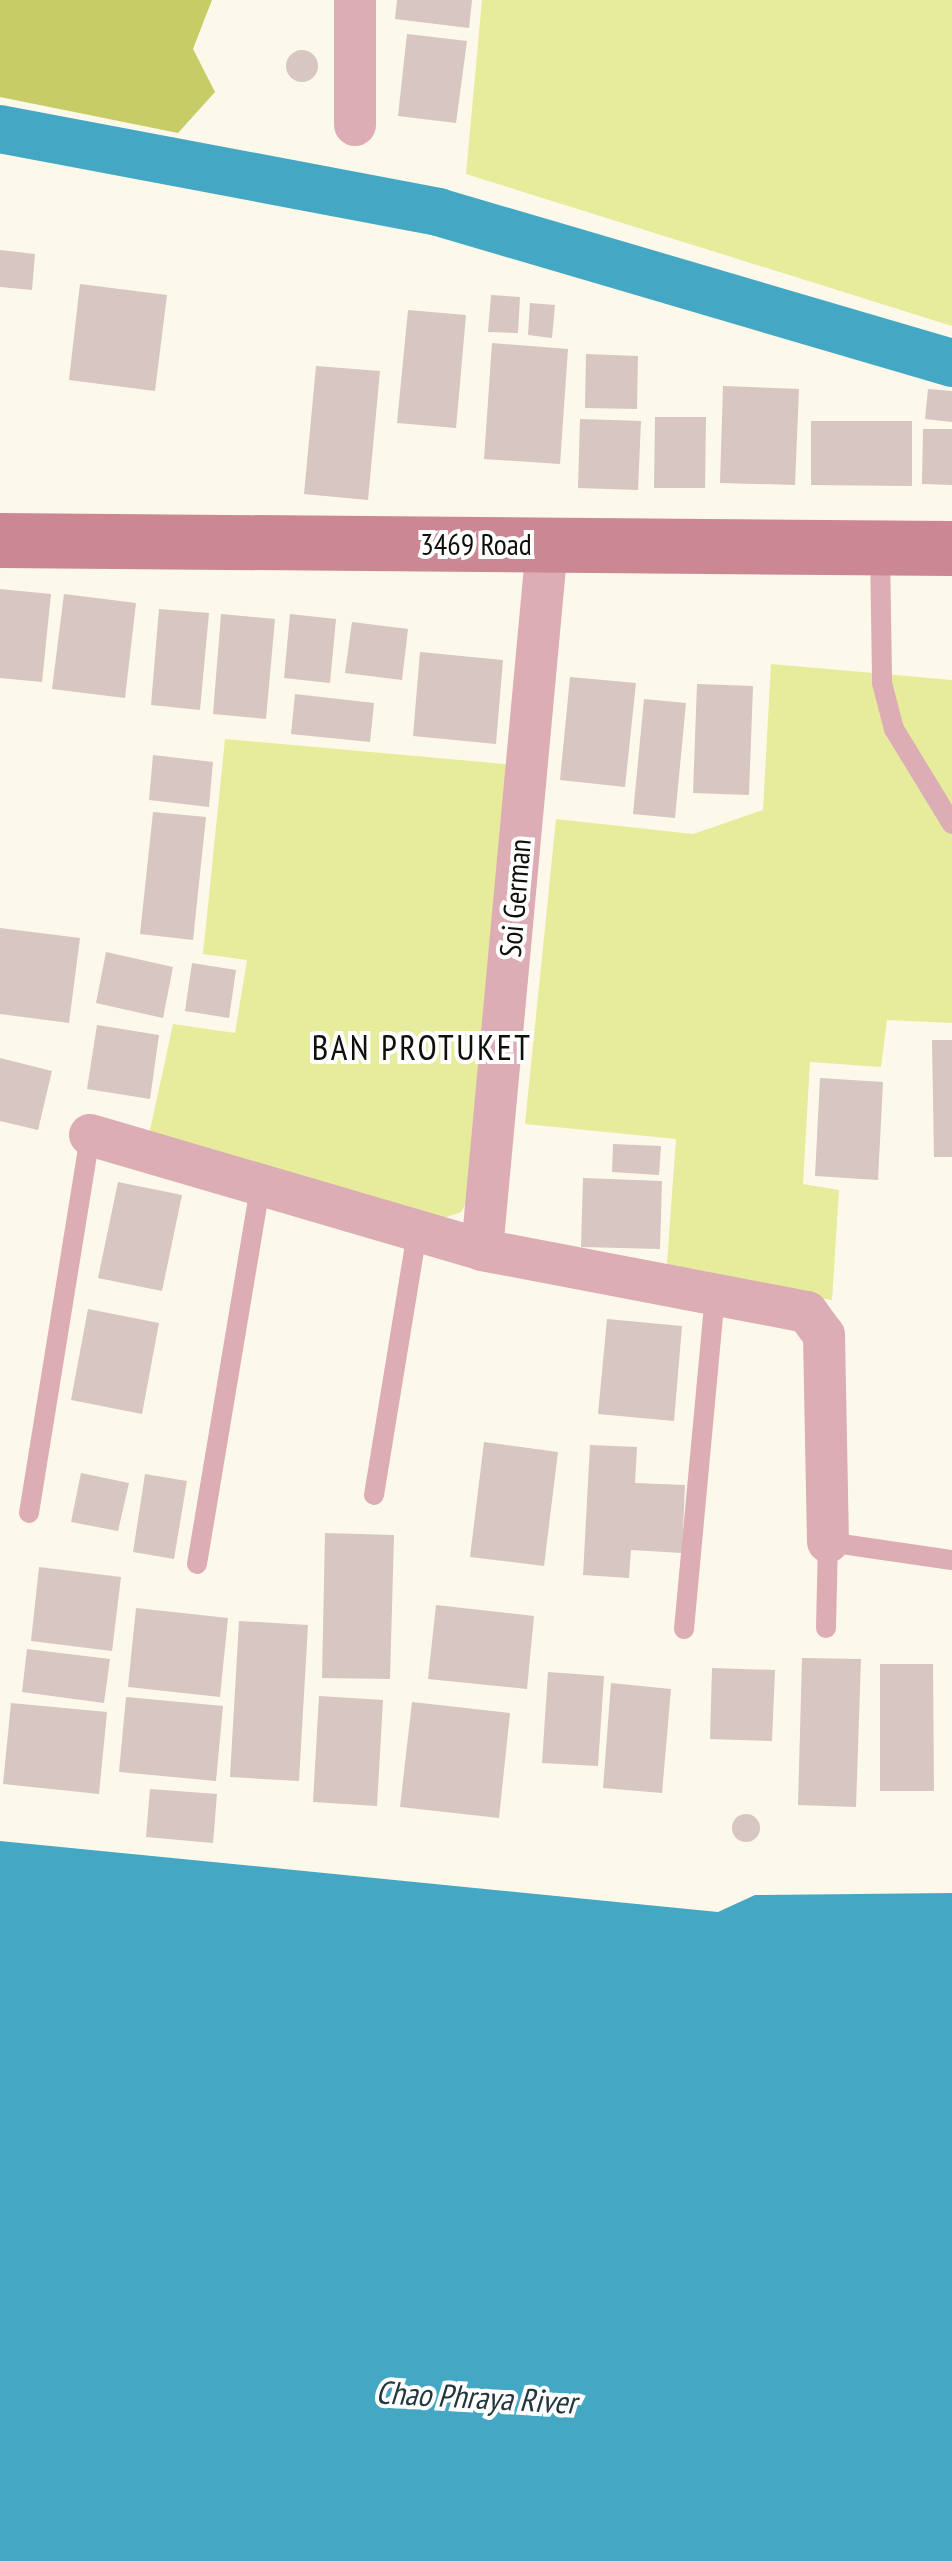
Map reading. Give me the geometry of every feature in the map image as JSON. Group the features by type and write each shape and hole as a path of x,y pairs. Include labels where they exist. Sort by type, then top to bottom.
{"street":[{"path":"355,0 356,125"},
{"name":"3469 Road","path":"0,540 929,551"},
{"name":"Soi German","path":"482,1250 547,545"},
{"path":"90,1135 260,1188 482,1250 818,1321 828,1542"}],"lane":[{"path":"929,551 882,683 894,729 952,824"},
{"path":"30,1513 90,1135"},
{"path":"196,1564 260,1188"},
{"path":"374,1494 416,1233"},
{"path":"684,1629 715,1297"},
{"path":"826,1628 828,1542 952,1560"}],"green space":[{"path":"0,0 212,0 193,49 215,92 178,133 0,97"},
{"path":"482,0 952,0 952,326 466,174"},
{"path":"771,664 952,680 952,1023 887,1020 881,1067 810,1062 803,1184 839,1190 832,1300 666,1277 676,1139 525,1124 556,819 693,834 763,810"},
{"path":"225,739 516,765 477,1183 461,1212 428,1224 149,1135 173,1024 235,1033 247,960 203,954"}],"water":[{"name":"Chao Phraya River","path":"0,1841 718,1912 755,1895 952,1893 952,2561 0,2561"}],"building":[{"path":"397,0 472,0 469,28 395,19"},
{"path":"407,34 467,41 456,123 398,116"},
{"path":"302,50 313,55 318,66 313,77 302,82 291,77 286,66 291,55"},
{"path":"0,250 35,254 32,290 0,287"},
{"path":"80,284 167,295 155,391 69,380"},
{"path":"491,295 520,297 518,333 488,332"},
{"path":"530,303 555,305 552,338 528,335"},
{"path":"408,310 466,315 456,428 397,423"},
{"path":"492,343 568,349 560,464 484,459"},
{"path":"586,354 638,356 637,409 585,408"},
{"path":"316,366 380,371 368,500 304,494"},
{"path":"723,386 799,389 795,485 720,483"},
{"path":"928,389 952,391 952,422 925,419"},
{"path":"655,417 706,417 705,488 654,488"},
{"path":"580,419 641,421 638,490 578,488"},
{"path":"811,421 912,421 912,486 811,485"},
{"path":"923,429 952,429 952,485 922,484"},
{"path":"0,589 51,594 42,682 0,678"},
{"path":"64,594 136,603 125,698 52,689"},
{"path":"159,609 209,613 200,710 151,705"},
{"path":"221,614 275,619 266,719 213,714"},
{"path":"290,614 336,619 330,683 284,678"},
{"path":"352,622 408,629 402,680 345,673"},
{"path":"420,652 503,660 496,744 413,736"},
{"path":"570,677 636,683 625,787 560,780"},
{"path":"697,684 753,686 749,795 693,793"},
{"path":"295,694 374,703 370,742 291,734"},
{"path":"644,699 686,703 675,818 633,814"},
{"path":"153,755 213,762 209,807 149,800"},
{"path":"153,812 206,817 193,940 140,934"},
{"path":"0,928 80,938 69,1023 0,1014"},
{"path":"106,952 173,967 163,1018 96,1003"},
{"path":"192,963 236,970 229,1018 185,1011"},
{"path":"97,1025 159,1035 150,1099 87,1089"},
{"path":"932,1040 952,1040 952,1157 934,1157"},
{"path":"0,1058 52,1071 38,1130 0,1121"},
{"path":"820,1078 883,1082 878,1180 815,1176"},
{"path":"613,1144 661,1146 659,1175 612,1172"},
{"path":"583,1178 662,1181 660,1249 581,1247"},
{"path":"118,1182 182,1195 162,1291 98,1278"},
{"path":"88,1309 159,1323 142,1414 71,1400"},
{"path":"607,1319 682,1326 674,1421 598,1414"},
{"path":"484,1442 558,1452 544,1566 470,1557"},
{"path":"590,1445 637,1447 635,1483 685,1485 682,1553 631,1550 629,1578 583,1575"},
{"path":"81,1473 129,1483 118,1531 71,1522"},
{"path":"145,1474 187,1481 174,1559 133,1552"},
{"path":"325,1533 394,1535 390,1679 322,1678"},
{"path":"39,1567 121,1577 112,1651 31,1641"},
{"path":"436,1605 534,1616 527,1689 428,1679"},
{"path":"136,1608 228,1618 220,1697 128,1687"},
{"path":"239,1621 308,1625 299,1781 230,1777"},
{"path":"27,1649 110,1659 104,1703 22,1692"},
{"path":"802,1658 861,1659 856,1807 798,1805"},
{"path":"880,1664 933,1664 934,1791 880,1791"},
{"path":"712,1668 775,1670 772,1741 710,1739"},
{"path":"548,1672 604,1676 598,1766 542,1763"},
{"path":"611,1683 671,1689 662,1793 603,1788"},
{"path":"319,1696 383,1700 377,1806 313,1802"},
{"path":"126,1697 223,1706 216,1781 119,1772"},
{"path":"412,1702 510,1713 499,1818 400,1807"},
{"path":"11,1703 107,1712 99,1794 3,1784"},
{"path":"150,1789 217,1794 213,1843 146,1837"},
{"path":"746,1814 756,1818 760,1828 756,1838 746,1842 736,1838 732,1828 736,1818"}],"waterway":[{"path":"0,129 438,212 952,363"}],"district":[{"name":"BAN PROTUKET","path":"422,1047"}]}
